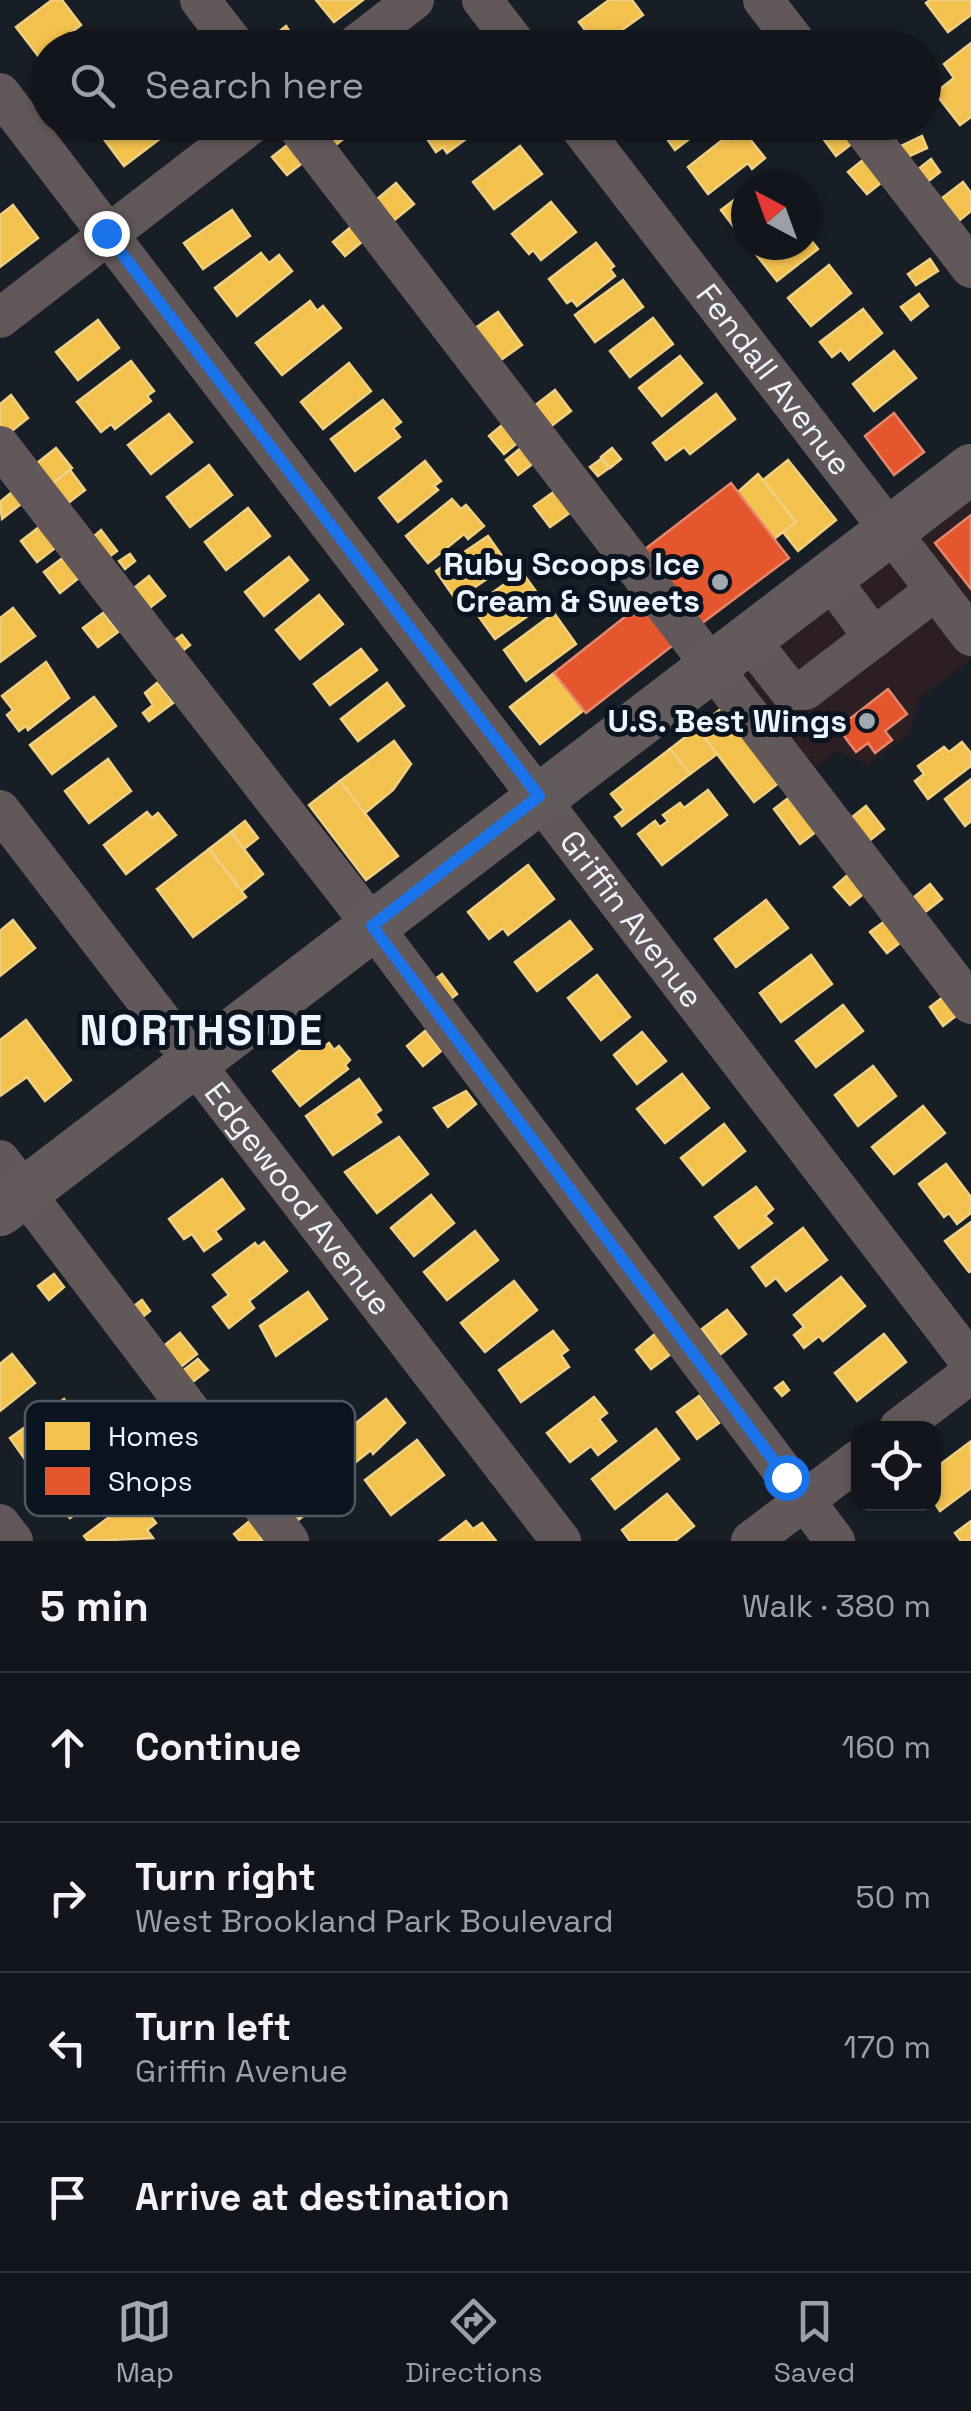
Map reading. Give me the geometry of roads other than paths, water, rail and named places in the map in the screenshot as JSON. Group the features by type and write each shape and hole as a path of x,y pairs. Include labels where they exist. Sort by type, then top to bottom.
{"main road":[{"path":"8,1187 195,1061 971,469"}],"street":[{"path":"200,0 223,30"},
{"path":"375,30 414,0"},
{"path":"482,0 504,30"},
{"path":"764,0 786,30"},
{"name":"Griffin Avenue","path":"0,93 30,133"},
{"name":"Griffin Avenue","path":"36,140 971,1363"},
{"path":"0,318 230,140"},
{"path":"309,140 730,652 971,1004"},
{"name":"Fendall Avenue","path":"590,140 971,636"},
{"path":"872,140 971,268"},
{"path":"0,446 372,926 835,1541"},
{"path":"829,576 874,638"},
{"path":"730,652 789,690 806,690 936,590"},
{"name":"Edgewood Avenue","path":"0,810 561,1541"},
{"path":"8,1187 178,1401"},
{"path":"908,1421 971,1373"},
{"path":"752,1541 851,1465"},
{"path":"269,1516 289,1541"},
{"path":"0,1524 13,1541"}],"place":[{"name":"Ruby Scoops Ice Cream & Sweets","path":"720,582"},
{"name":"U.S. Best Wings","path":"867,721"}],"district":[{"name":"NORTHSIDE","path":"202,1030"}]}
